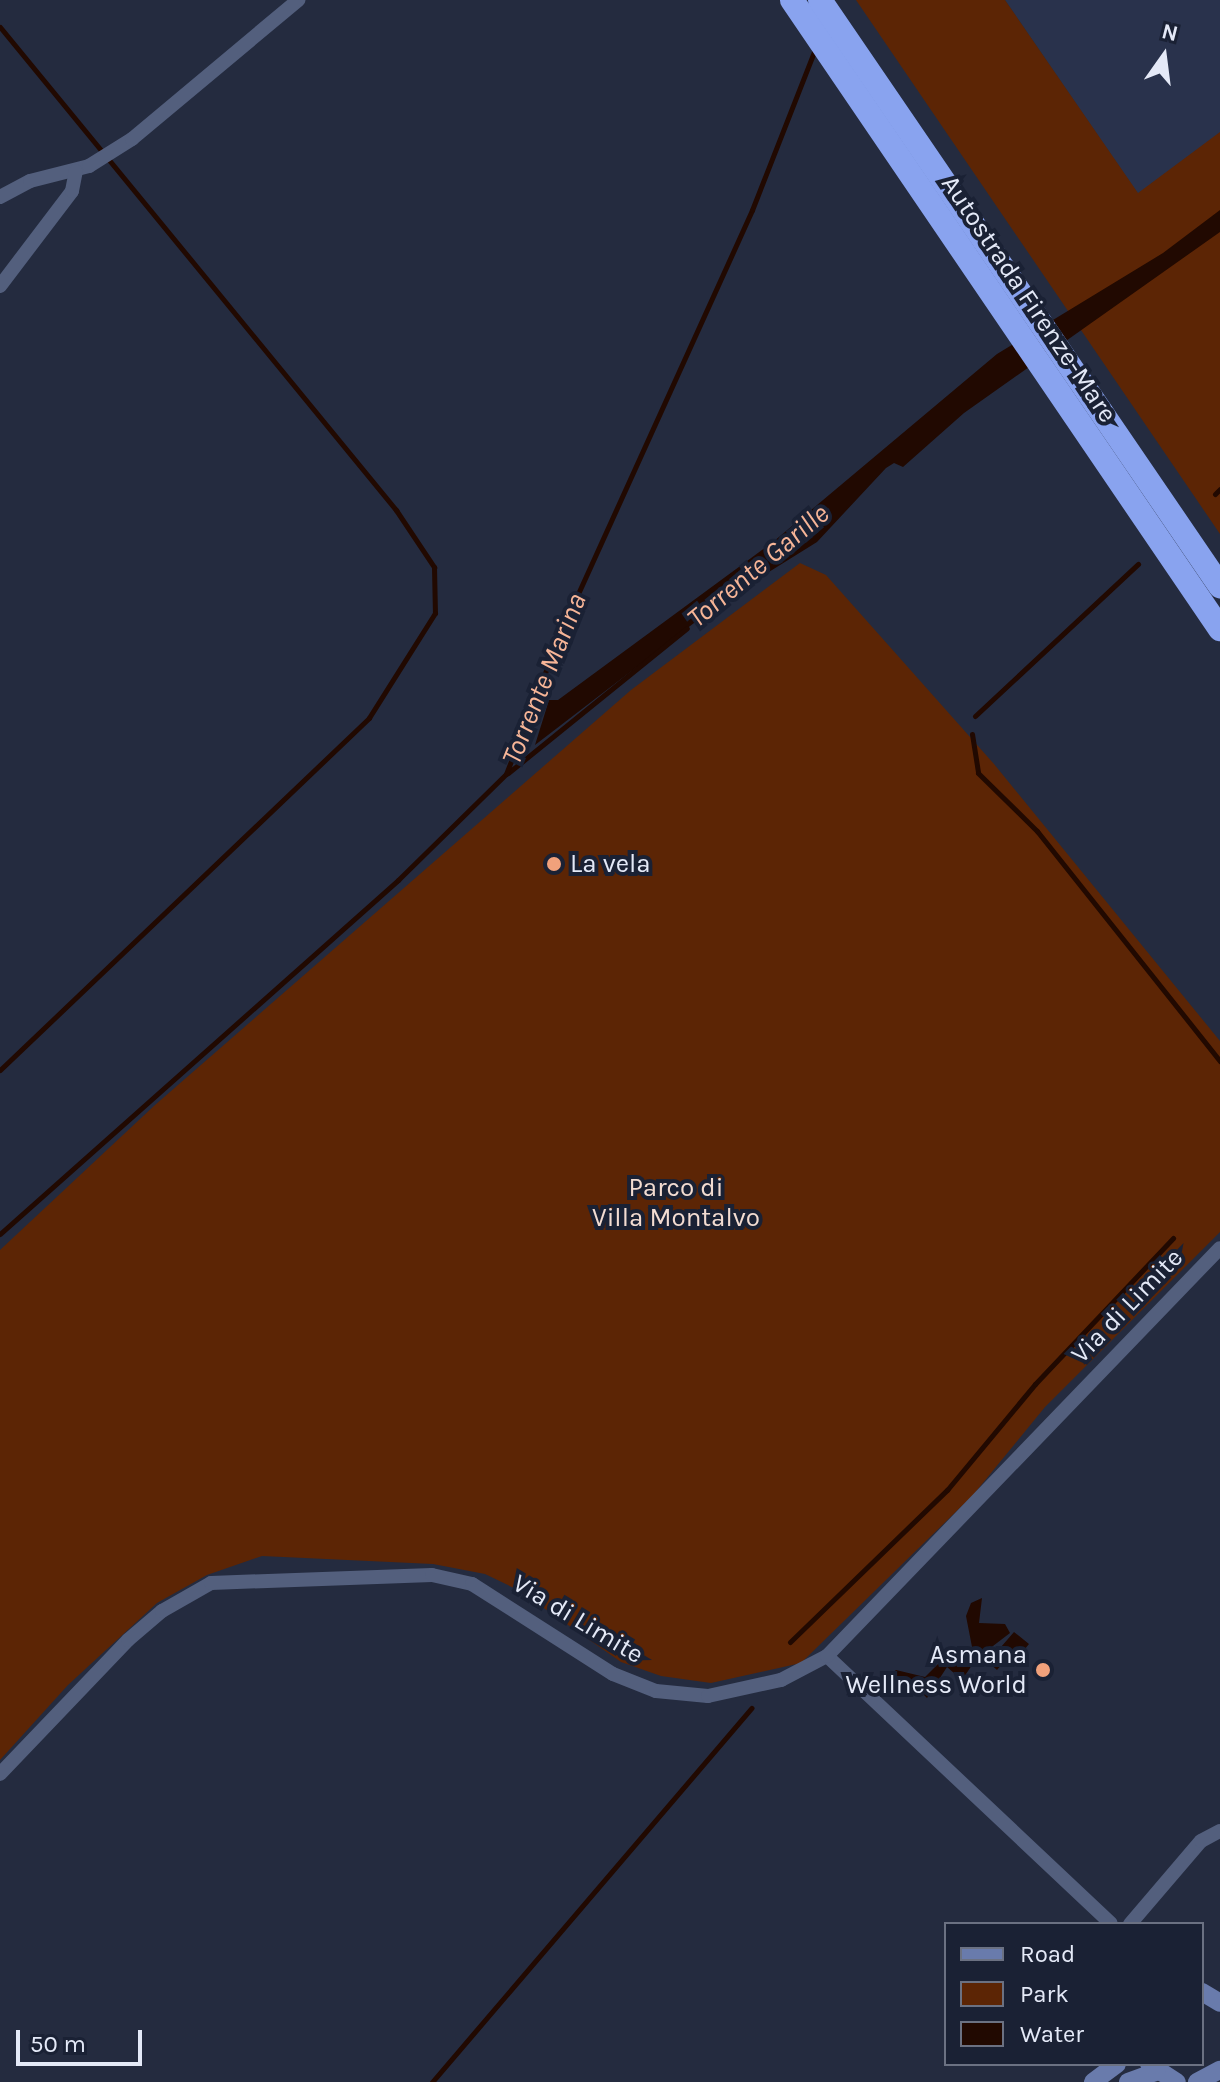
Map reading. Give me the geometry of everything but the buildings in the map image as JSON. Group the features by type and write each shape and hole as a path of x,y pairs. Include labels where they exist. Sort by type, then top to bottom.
{"highway":[{"name":"Autostrada Firenze-Mare","path":"792,0 1220,629"},
{"name":"Autostrada Firenze-Mare","path":"820,0 1220,586"}],"main road":[{"path":"1093,2082 1114,2066"},
{"path":"1128,2082 1153,2068 1177,2082"},
{"path":"1197,2082 1220,2070"}],"street":[{"path":"0,197 30,181 83,169 132,139 298,0"},
{"path":"0,286 72,191 83,169"},
{"name":"Via di Limite","path":"0,1774 128,1640 162,1611 211,1583 432,1575 472,1584 613,1674 656,1691 708,1696 756,1689 827,1656 1220,1248"},
{"path":"827,1656 1109,1922"},
{"path":"1132,1922 1201,1841 1220,1831"}],"shaded area":[{"path":"1005,0 1220,0 1220,133 1138,194"}],"green space":[{"path":"856,0 1005,0 1138,193 1220,132 1220,534"},
{"name":"Parco di Villa Montalvo","path":"800,563 826,575 994,764 1220,1041 1220,1232 1045,1407 973,1495 801,1663 711,1683 661,1676 621,1662 518,1590 485,1574 433,1564 262,1556 207,1575 157,1603 68,1685 0,1760 0,1250 155,1105 631,690"}],"water":[{"path":"1220,210 1220,232 964,413 903,467 894,463 886,468 817,542 724,600 535,745 549,700 558,700 773,542 997,354 1163,253"},
{"path":"982,1598 979,1623 1005,1624 1010,1633 976,1659 962,1680 947,1667 927,1698 919,1690 922,1685 895,1686 891,1675 896,1670 925,1677 939,1663 937,1657 962,1659 973,1652 966,1616 971,1603"},
{"path":"1014,1632 1029,1644 1013,1663 1007,1658 997,1670 988,1662"}],"waterway":[{"path":"0,27 396,510 434,567 435,613 369,718 0,1070"},
{"name":"Torrente Marina","path":"0,1234 398,880 506,774 562,629 752,210 815,49"},
{"path":"1215,494 1220,489"},
{"path":"975,716 1138,564"},
{"name":"Torrente Garille","path":"508,773 687,628"},
{"path":"972,734 978,773 1037,831 1220,1061"},
{"path":"790,1642 947,1490 1035,1384 1173,1238"},
{"path":"432,2082 751,1708"}],"place":[{"name":"La vela","path":"554,864"},
{"name":"Asmana Wellness World","path":"1043,1670"}]}
